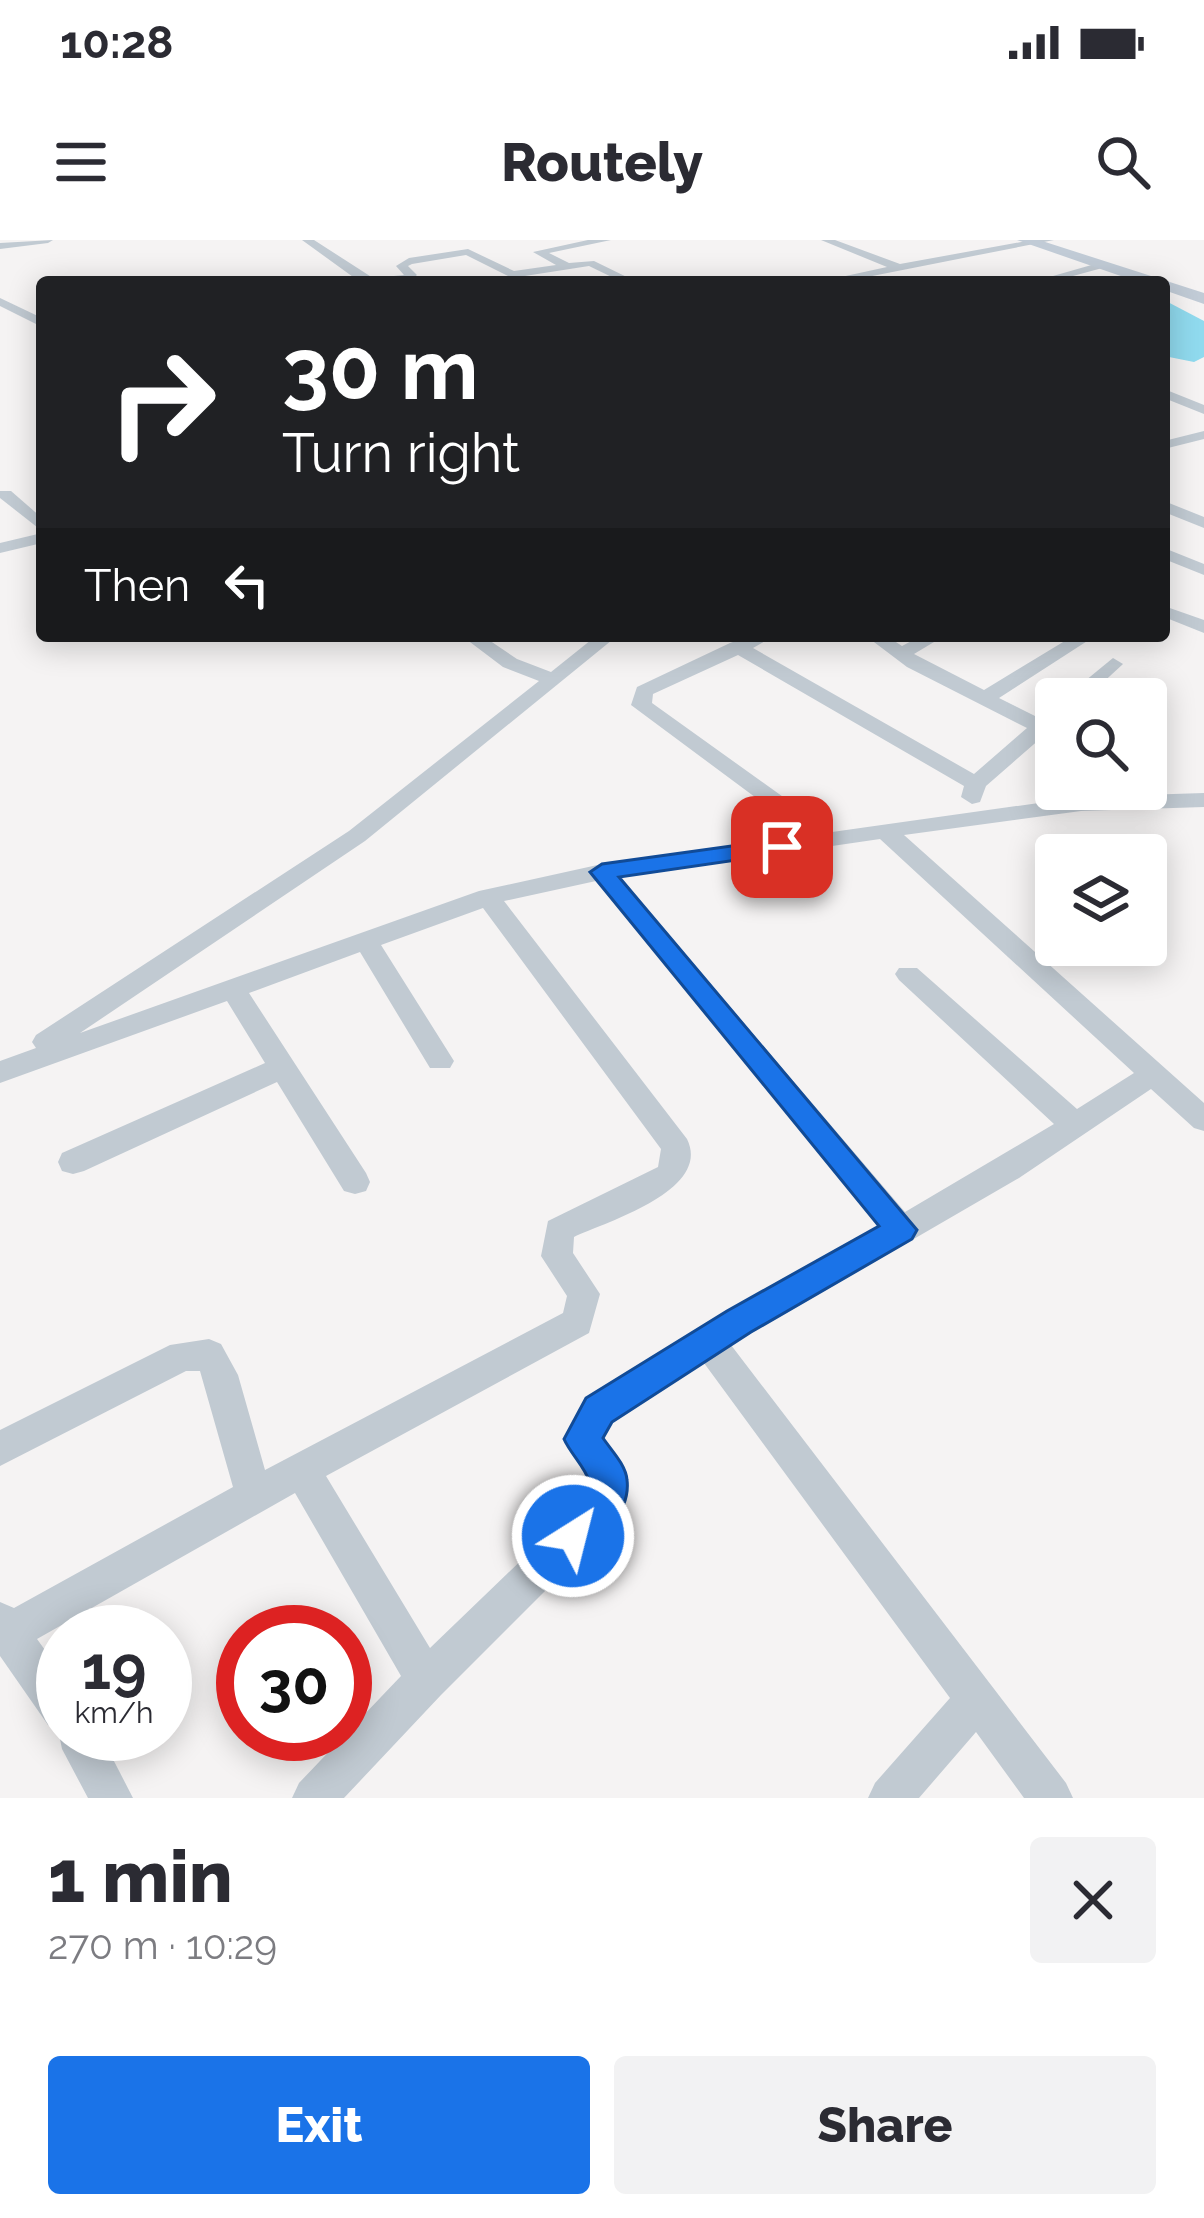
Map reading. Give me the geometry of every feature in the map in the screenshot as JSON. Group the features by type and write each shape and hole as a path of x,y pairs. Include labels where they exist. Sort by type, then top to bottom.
{"street":[{"path":"0,246 48,240"},
{"path":"308,240 359,276"},
{"path":"568,267 538,252 606,240"},
{"path":"826,240 897,267"},
{"path":"853,276 1035,241 1136,276"},
{"path":"409,276 401,266 409,261 464,251 512,275 594,264 619,276"},
{"path":"1061,276 1102,265"},
{"path":"0,301 36,319"},
{"path":"1170,396 1204,410"},
{"path":"1170,444 1204,435"},
{"path":"5,494 36,521"},
{"path":"1170,509 1204,523"},
{"path":"0,548 36,539"},
{"path":"1170,555 1204,569"},
{"path":"1170,613 1204,627"},
{"path":"480,642 510,663 552,679"},
{"path":"4,1070 357,836 600,642"},
{"path":"750,642 644,692 641,705 828,840"},
{"path":"883,642 985,698 1035,715"},
{"path":"900,654 923,642"},
{"path":"985,698 1074,642"},
{"path":"737,647 976,784"},
{"path":"1097,678 1113,664"},
{"path":"973,819 976,784 1035,732"},
{"path":"4,1070 488,897 602,872 1081,804 1204,800"},
{"path":"885,831 1204,1120"},
{"path":"602,872 901,1230"},
{"path":"36,1672 4,1628 577,1322 584,1294 556,1256 559,1230 665,1180 672,1172 676,1147 488,897"},
{"path":"366,941 440,1061"},
{"path":"908,974 1075,1125"},
{"path":"232,988 356,1182"},
{"path":"73,1162 283,1067"},
{"path":"314,1798 599,1510 609,1478 583,1439 599,1410 1153,1074"},
{"path":"708,1341 1052,1798"},
{"path":"0,1449 182,1356 200,1353 209,1355 221,1375 254,1497"},
{"path":"303,1472 426,1680"},
{"path":"890,1798 976,1700"},
{"path":"91,1761 110,1798"}],"water":[{"path":"1170,303 1204,321 1204,357 1194,362 1170,357"}],"route":[{"path":"573,1536 608,1494 609,1478 583,1439 599,1410 739,1322 901,1230 602,872 782,847"}]}
